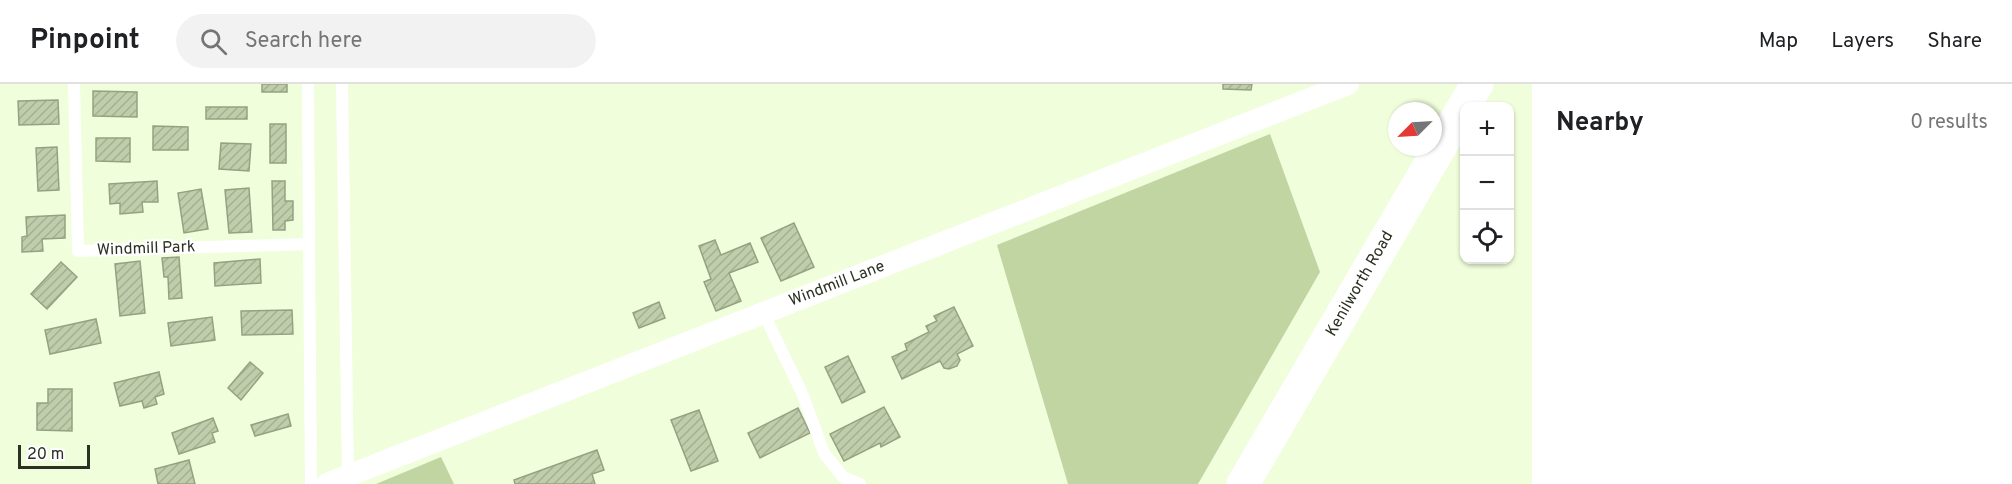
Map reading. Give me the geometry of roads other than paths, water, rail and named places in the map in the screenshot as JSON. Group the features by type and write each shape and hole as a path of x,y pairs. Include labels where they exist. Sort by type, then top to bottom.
{"highway":[{"name":"Kenilworth Road","path":"1243,484 1477,84"}],"street":[{"name":"Windmill Lane","path":"327,484 1348,84"}],"lane":[{"name":"Windmill Park","path":"74,84 78,251 309,244"},
{"path":"308,84 310,484"},
{"path":"342,84 348,475"},
{"path":"764,312 802,393 824,453 843,477 860,484"}]}
